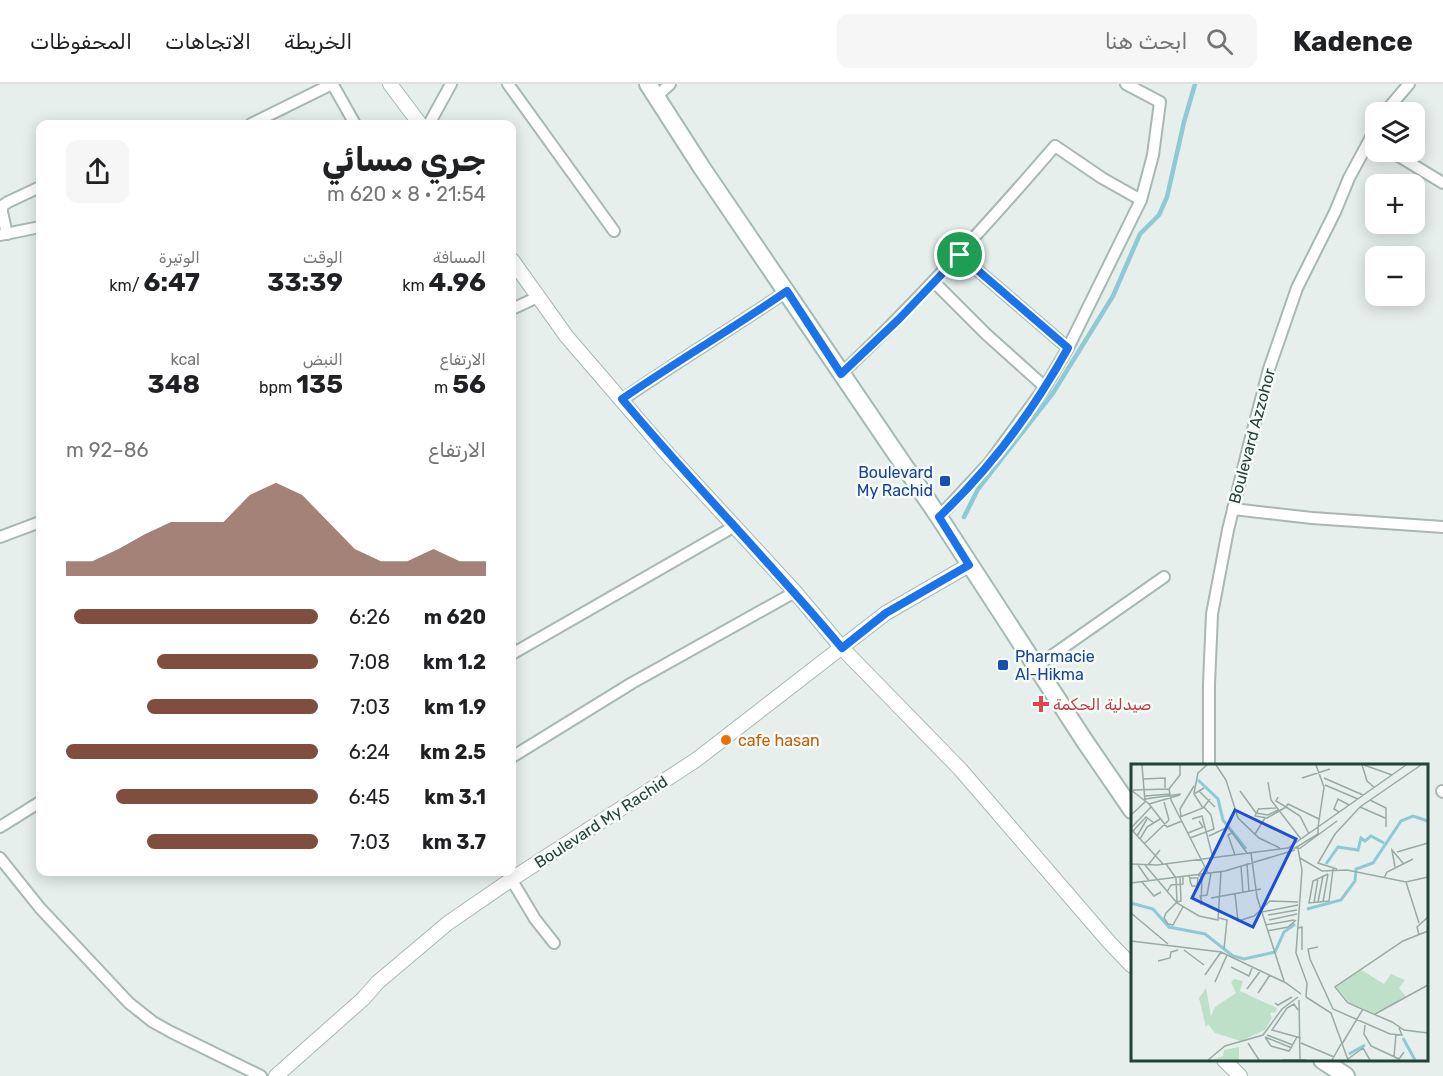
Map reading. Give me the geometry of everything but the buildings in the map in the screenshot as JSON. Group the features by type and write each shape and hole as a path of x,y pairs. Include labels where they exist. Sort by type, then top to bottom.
{"main road":[{"path":"652,90 702,168 939,517 1131,809"},
{"path":"1325,1061 1346,1076"}],"street":[{"path":"259,120 333,84 353,120"},
{"path":"390,84 417,120"},
{"path":"431,120 451,84"},
{"path":"508,84 614,231"},
{"path":"652,90 670,84"},
{"path":"939,517 990,462 1045,387 1068,348 1141,200 1153,155 1160,102 1126,84"},
{"path":"1394,102 1409,84"},
{"path":"841,374 899,319 960,255 1055,146 1102,178 1141,200"},
{"name":"Boulevard Azzohor","path":"1209,764 1212,614 1233,509 1269,369 1297,288 1335,212 1349,178 1365,151"},
{"path":"1408,162 1443,183"},
{"path":"36,189 2,206 4,235 36,228"},
{"path":"960,255 1068,348"},
{"path":"516,266 567,337 667,453 795,592 842,648 960,769 1131,965"},
{"path":"934,282 986,334 1045,387"},
{"path":"622,399 787,291"},
{"path":"516,307 538,297"},
{"path":"1233,509 1312,518 1443,527"},
{"path":"0,537 36,524"},
{"path":"516,652 735,526"},
{"name":"Boulevard My Rachid","path":"516,871 696,760 886,613 969,565"},
{"path":"1036,666 1164,577"},
{"path":"516,755 632,683 795,592"},
{"path":"0,827 36,804"},
{"path":"0,858 40,908 129,1003 153,1022 171,1032 261,1076"},
{"name":"Boulevard My Rachid","path":"276,1076 429,939 508,876"},
{"path":"510,876 535,919 554,943"},
{"path":"1226,1061 1240,1076"}],"waterway":[{"path":"964,517 978,489 1053,393 1113,296 1140,234 1159,215 1167,197 1195,84"}],"place":[{"name":"Boulevard My Rachid","path":"945,481"},
{"name":"Pharmacie Al-Hikma","path":"1003,665"},
{"name":"صيدلية الحكمة","path":"1041,704"},
{"name":"cafe hasan","path":"726,740"}],"route":[{"path":"960,255 1068,348 1045,387 990,462 939,517 969,565 886,613 842,648 795,592 667,453 622,399 787,291 841,374 899,319 960,255"}]}
